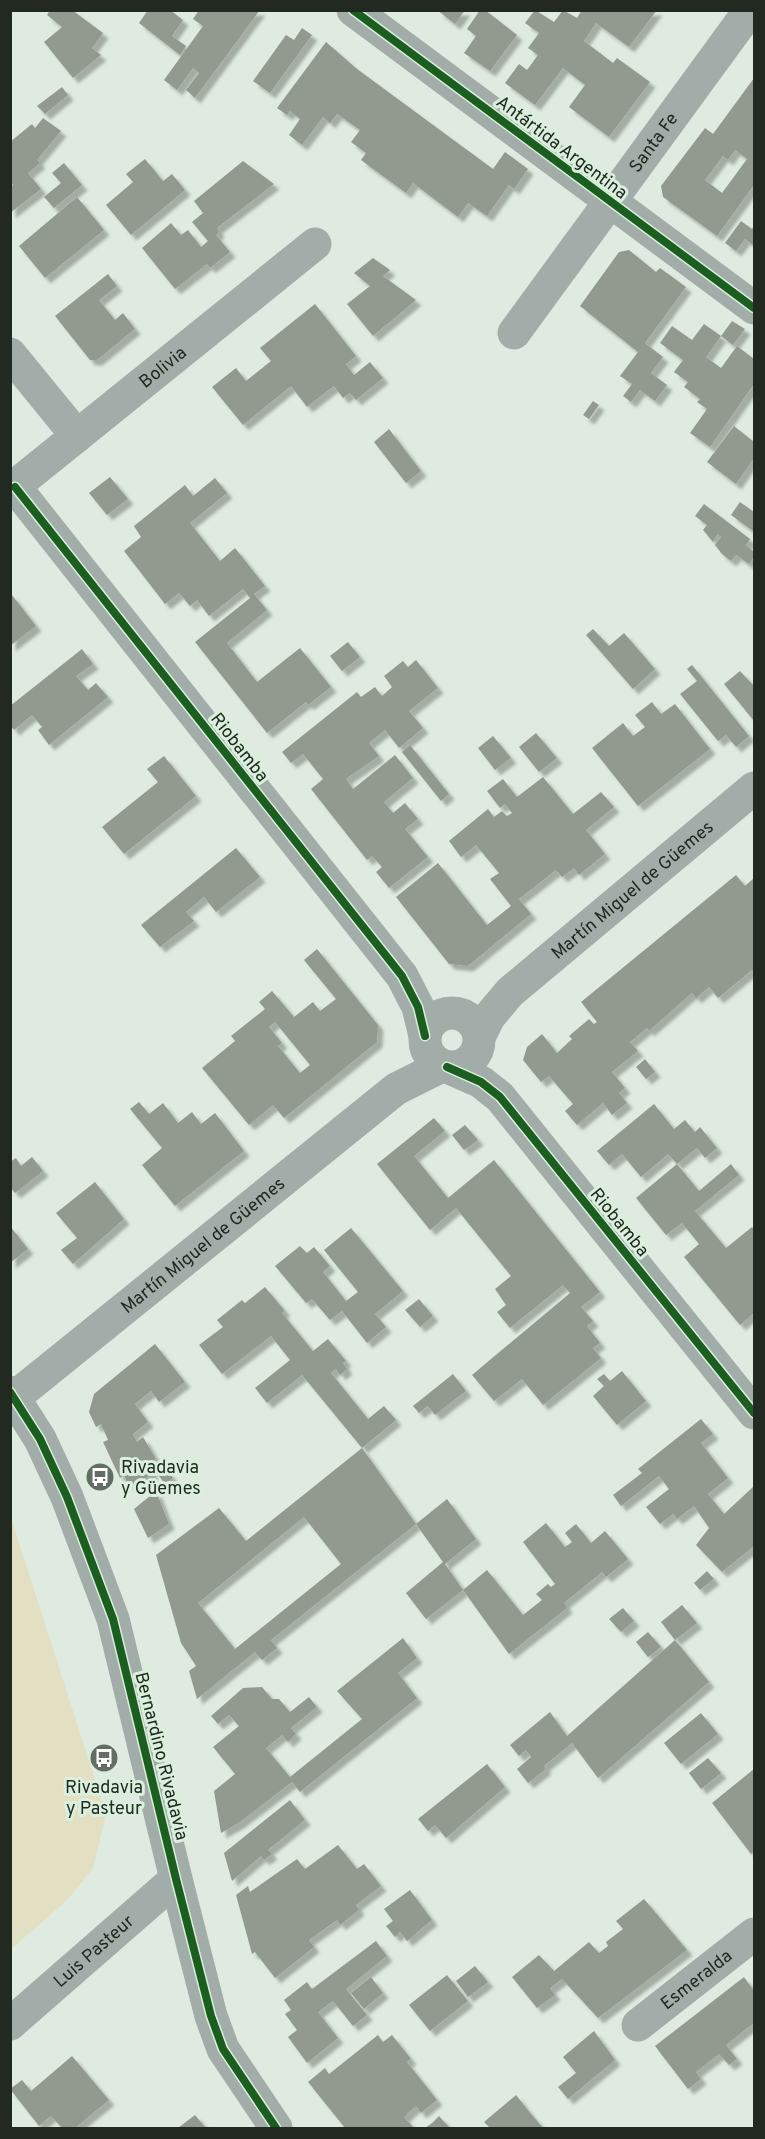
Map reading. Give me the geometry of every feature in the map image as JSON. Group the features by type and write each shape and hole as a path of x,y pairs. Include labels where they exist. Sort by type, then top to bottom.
{"street":[{"name":"Antártida Argentina","path":"352,10 754,308"},
{"name":"Santa Fe","path":"514,333 750,10"},
{"name":"Bolivia","path":"13,488 315,244"},
{"path":"10,354 77,436"},
{"name":"Riobamba","path":"13,488 402,976 418,1007 435,1054 482,1082 500,1097"},
{"name":"Martín Miguel de Güemes","path":"12,1397 396,1089 435,1054 464,1065 477,1053 468,1027 754,788"},
{"name":"Riobamba","path":"402,976 468,1027 486,1071 500,1097 754,1413"},
{"path":"435,1054 438,1017 468,1027"},
{"name":"Bernardino Rivadavia","path":"12,1397 40,1439 67,1497 113,1619 176,1879 212,2016 223,2049 276,2128"},
{"name":"Luis Pasteur","path":"10,2024 176,1879"},
{"name":"Esmeralda","path":"638,2025 754,1934"}],"shaded area":[{"path":"11,1518 106,1814 93,1868 68,1899 11,1949"}],"building":[{"path":"50,10 72,10 103,33 92,48 101,55 73,78 44,42 62,27 47,15"},
{"path":"148,10 170,10 183,20 172,36 186,46 180,55 139,23"},
{"path":"199,10 260,10 195,98 186,90 199,73 193,68 177,90 164,80 203,26 193,19"},
{"path":"437,10 465,10 455,24"},
{"path":"480,10 485,10 517,35 490,71 464,53 476,36 467,29"},
{"path":"535,10 554,22 563,10 577,18 582,10 657,10 629,47 596,23 584,41 613,63 617,58 650,82 609,137 569,107 585,85 563,68 535,105 505,83 519,64 527,70 538,55 528,48 539,33 525,23"},
{"path":"302,28 312,35 270,93 253,81 286,35 294,40"},
{"path":"326,42 357,69 493,169 505,152 528,169 514,189 509,185 487,216 468,203 458,217 413,183 406,193 361,160 366,153 351,142 360,130 337,114 330,123 323,117 302,145 289,135 300,119 290,111 287,115 277,108"},
{"path":"754,78 754,185 717,236 663,197 661,186 705,128 713,134","holes":["735,150 747,159 722,193 705,180 723,156 728,160"]},
{"path":"62,87 68,95 45,114 37,106"},
{"path":"43,118 61,131 37,160 40,163 28,173 41,189 10,213 10,188 13,185 10,182 10,142 32,124 35,128"},
{"path":"145,159 163,181 172,174 185,190 131,235 106,205 133,182 126,174"},
{"path":"243,161 274,184 217,228 219,232 216,235 230,252 210,268 207,264 175,289 142,248 171,223 181,235 188,230 201,247 208,241 192,222 203,213 194,201"},
{"path":"64,163 82,185 54,208 44,197 61,183 52,173"},
{"path":"77,197 104,230 45,278 19,246"},
{"path":"741,221 752,229 754,226 754,246 745,239 736,251 725,243"},
{"path":"629,250 656,272 660,268 686,287 645,343 663,357 651,373 667,385 655,401 640,390 631,402 623,396 632,384 620,376 638,352 580,306 619,252"},
{"path":"373,258 390,270 383,276 416,300 373,336 347,304 370,286 354,273"},
{"path":"108,274 117,286 99,300 115,320 123,313 135,329 97,360 90,360 55,316"},
{"path":"315,304 356,356 346,364 354,375 370,362 383,378 356,400 350,393 343,398 334,386 307,407 291,386 243,425 212,387 236,368 246,381 271,361 260,348"},
{"path":"732,321 745,329 733,345 721,336"},
{"path":"704,324 721,336 706,357 721,368 737,346 754,359 754,384 710,447 690,433 707,409 697,402 700,399 684,387 688,382 674,372 683,360 660,343 672,326 692,340"},
{"path":"593,401 599,405 589,419 583,415"},
{"path":"734,426 754,442 754,458 736,484 707,462"},
{"path":"389,429 421,471 406,483 374,442"},
{"path":"110,477 128,499 107,515 89,493"},
{"path":"215,478 227,493 190,523 220,561 235,548 265,586 254,594 267,610 227,643 257,682 300,648 331,687 308,705 306,702 267,733 195,642 250,598 243,589 209,616 197,600 190,606 179,593 165,604 124,551 141,537 134,526 185,485 193,496"},
{"path":"740,502 754,512 753,531 731,515"},
{"path":"704,504 750,539 746,545 754,552 754,557 749,564 736,555 731,561 715,545 721,537 718,534 713,542 703,530 707,525 695,516"},
{"path":"12,595 36,626 10,646 10,596"},
{"path":"593,629 609,646 624,633 655,669 633,689 586,635"},
{"path":"348,642 360,657 342,671 330,656"},
{"path":"82,649 93,664 76,676 88,690 96,683 108,697 49,745 38,730 42,727 32,715 14,730 10,725 10,706"},
{"path":"416,660 438,688 409,711 423,728 399,748 385,730 369,743 379,756 346,779 353,789 395,755 413,778 384,802 393,813 405,803 418,819 405,829 428,857 389,888 376,872 382,867 372,856 367,860 311,789 323,779 303,754 291,763 282,752 357,692 361,697 375,687 382,696 392,687 384,676 403,661 408,667"},
{"path":"692,665 749,736 736,747 726,735 718,741 680,694 697,681 687,669"},
{"path":"740,671 754,686 754,721 724,684"},
{"path":"652,702 661,714 675,704 710,749 638,806 592,748 623,723 633,736 645,727 635,715"},
{"path":"536,733 557,758 539,772 519,747"},
{"path":"493,736 511,758 495,770 478,748"},
{"path":"410,745 449,794 441,801 402,752"},
{"path":"164,756 196,796 124,854 102,827 158,782 147,769"},
{"path":"543,777 573,814 601,792 614,807 586,830 605,854 579,875 574,868 562,877 556,870 519,899 531,914 468,966 449,964 396,897 438,863 487,925 511,906 490,879 499,873 476,845 461,857 449,841 488,809 494,817 502,811 507,816 512,813 505,804 500,808 487,791 503,779 517,797"},
{"path":"236,848 260,877 216,912 204,897 186,912 194,921 160,947 141,925"},
{"path":"736,875 745,886 754,878 754,973 752,970 718,998 709,987 696,998 692,993 649,1031 647,1028 630,1042 638,1051 612,1072 625,1088 619,1093 627,1103 612,1115 603,1103 577,1125 565,1111 573,1104 549,1076 541,1082 523,1060 527,1047 542,1034 557,1053 572,1039 569,1036 589,1019 594,1024 597,1022 581,1002"},
{"path":"317,949 378,1025 377,1042 284,1118 273,1105 249,1125 202,1068 235,1041 231,1036 265,1009 259,1002 272,991 294,1017 313,1002 320,1011 336,999 304,960","holes":["275,1022 310,1065 300,1073 278,1046 282,1043 269,1027"]},
{"path":"645,1059 655,1072 646,1079 636,1067"},
{"path":"139,1102 149,1114 163,1103 178,1123 192,1112 201,1124 215,1113 244,1151 175,1206 142,1165 162,1148 130,1109"},
{"path":"654,1104 674,1129 685,1120 695,1132 700,1127 717,1148 705,1158 697,1148 677,1164 668,1154 641,1177 622,1154 609,1165 597,1151"},
{"path":"434,1118 445,1131 414,1156 448,1198 494,1160 600,1292 581,1307 593,1321 587,1326 600,1343 593,1348 601,1358 543,1405 522,1379 494,1401 472,1375 570,1293 563,1285 510,1328 497,1312 506,1305 495,1289 511,1276 456,1208 430,1230 377,1164"},
{"path":"465,1125 478,1140 464,1150 452,1135"},
{"path":"32,1157 43,1171 15,1193 10,1187 10,1162 16,1158 21,1166"},
{"path":"677,1164 699,1191 731,1164 739,1175 695,1211 726,1248 752,1227 754,1230 754,1313 740,1325 684,1257 699,1244 682,1223 666,1235 636,1198"},
{"path":"95,1182 124,1219 73,1264 61,1250 77,1238 56,1213"},
{"path":"10,1226 28,1249 10,1263"},
{"path":"351,1228 403,1291 375,1314 386,1327 367,1343 342,1311 330,1320 312,1299 306,1303 275,1266 300,1246 307,1253 314,1247 330,1266 323,1272 346,1301 358,1292 324,1250"},
{"path":"265,1287 285,1311 282,1313 313,1351 328,1339 346,1361 343,1363 347,1369 340,1375 336,1369 331,1373 368,1419 384,1406 396,1420 362,1448 302,1375 267,1403 255,1388 290,1360 271,1336 222,1374 199,1345 223,1327 217,1320 242,1300 245,1303"},
{"path":"419,1299 433,1316 420,1327 405,1310"},
{"path":"155,1344 185,1382 159,1402 151,1391 135,1404 148,1422 133,1434 137,1442 143,1437 156,1459 148,1463 153,1474 129,1486 124,1475 120,1478 103,1442 108,1440 101,1424 96,1427 89,1412 94,1394"},
{"path":"622,1371 646,1401 617,1425 593,1396 604,1386 597,1379 604,1374 610,1381"},
{"path":"453,1374 466,1391 435,1415 428,1406 419,1413 413,1406"},
{"path":"701,1419 713,1434 701,1443 728,1478 708,1494 724,1514 754,1486 754,1546 722,1572 696,1545 709,1528 694,1506 677,1519 673,1514 660,1524 646,1507 669,1489 659,1476 621,1506 613,1495 642,1473 638,1469"},
{"path":"362,1448 416,1524 271,1640 277,1648 262,1660 255,1652 197,1699 189,1671 196,1666 181,1643 156,1555 219,1508 246,1541","holes":["304,1517 341,1564 235,1649 198,1603"]},
{"path":"167,1470 173,1478 165,1484 159,1476"},
{"path":"156,1491 169,1524 148,1538 134,1509"},
{"path":"447,1499 476,1539 445,1564 463,1590 426,1619 406,1593 443,1562 416,1524"},
{"path":"546,1523 565,1547 572,1542 565,1533 576,1524 591,1543 605,1531 628,1559 606,1577 602,1572 564,1603 567,1608 509,1654 463,1590 487,1570 523,1615 542,1600 536,1594 548,1584 551,1587 555,1584 523,1542"},
{"path":"707,1571 714,1579 700,1590 694,1583"},
{"path":"682,1605 697,1623 675,1640 661,1622"},
{"path":"623,1608 634,1621 621,1632 609,1619"},
{"path":"648,1632 661,1647 648,1657 636,1642"},
{"path":"403,1638 417,1658 398,1673 417,1698 300,1792 292,1782 240,1822 221,1833 214,1791 235,1774 213,1747 239,1726 229,1715 218,1724 211,1716 243,1688 262,1687 272,1699 279,1699 290,1712 309,1697 317,1707 291,1728 296,1734 288,1742 282,1735 266,1748 290,1777 362,1719 337,1691"},
{"path":"675,1640 709,1682 598,1778 572,1743 544,1766 546,1769 528,1783 517,1769 531,1757 526,1750 519,1756 510,1745 550,1712 567,1736"},
{"path":"701,1713 718,1734 681,1764 664,1743"},
{"path":"708,1758 721,1773 701,1789 689,1773"},
{"path":"487,1764 505,1787 446,1838 435,1825 428,1831 418,1819"},
{"path":"754,1769 754,1851 751,1854 712,1803"},
{"path":"290,1800 305,1820 268,1850 272,1854 264,1860 261,1856 232,1881 224,1853"},
{"path":"338,1845 357,1869 364,1864 381,1886 356,1905 359,1910 340,1925 337,1920 309,1940 314,1947 275,1978 255,1952 252,1954 236,1895 248,1886 250,1892 297,1859 305,1869"},
{"path":"410,1890 432,1920 407,1941 400,1932 395,1937 386,1926 393,1921 384,1909"},
{"path":"644,1899 687,1950 598,2018 562,1979 550,1988 555,1995 537,2008 512,1977 539,1955 554,1971 589,1942 599,1953 608,1946 606,1942 623,1929 616,1921"},
{"path":"376,1941 387,1956 346,1989 367,2015 353,2026 333,2001 318,2012 338,2038 307,2063 288,2037 297,2030 285,2014 291,2010 284,2000 307,1982 312,1989"},
{"path":"475,1966 488,1982 468,1997 456,1981"},
{"path":"447,1975 468,2001 430,2031 409,2005"},
{"path":"371,1977 383,1993 364,2009 351,1993"},
{"path":"744,1977 754,1991 754,2023 726,2045 737,2059 729,2065 719,2054 696,2072 701,2079 688,2089 655,2046"},
{"path":"594,2031 615,2060 568,2099 558,2087 576,2073 563,2057"},
{"path":"378,2035 383,2042 392,2035 411,2059 407,2062 437,2100 421,2113 416,2106 404,2117 414,2128 345,2128 308,2082 325,2068 329,2074"},
{"path":"72,2056 109,2100 75,2128 62,2128 51,2116 39,2126 10,2089 22,2080 31,2091"},
{"path":"516,2095 543,2128 490,2128 484,2122"},
{"path":"195,2115 206,2128 178,2128"},
{"path":"439,2116 450,2128 425,2128 432,2123"}],"cycle path":[{"path":"353,10 754,308"},
{"path":"15,487 402,976 418,1007 425,1036"},
{"path":"447,1067 481,1082 500,1097 754,1413"},
{"path":"10,1392 40,1439 67,1497 113,1619 211,2016 223,2049 276,2128"}],"place":[{"name":"Rivadavia y Güemes","path":"100,1477"},
{"name":"Rivadavia y Pasteur","path":"104,1758"}]}
